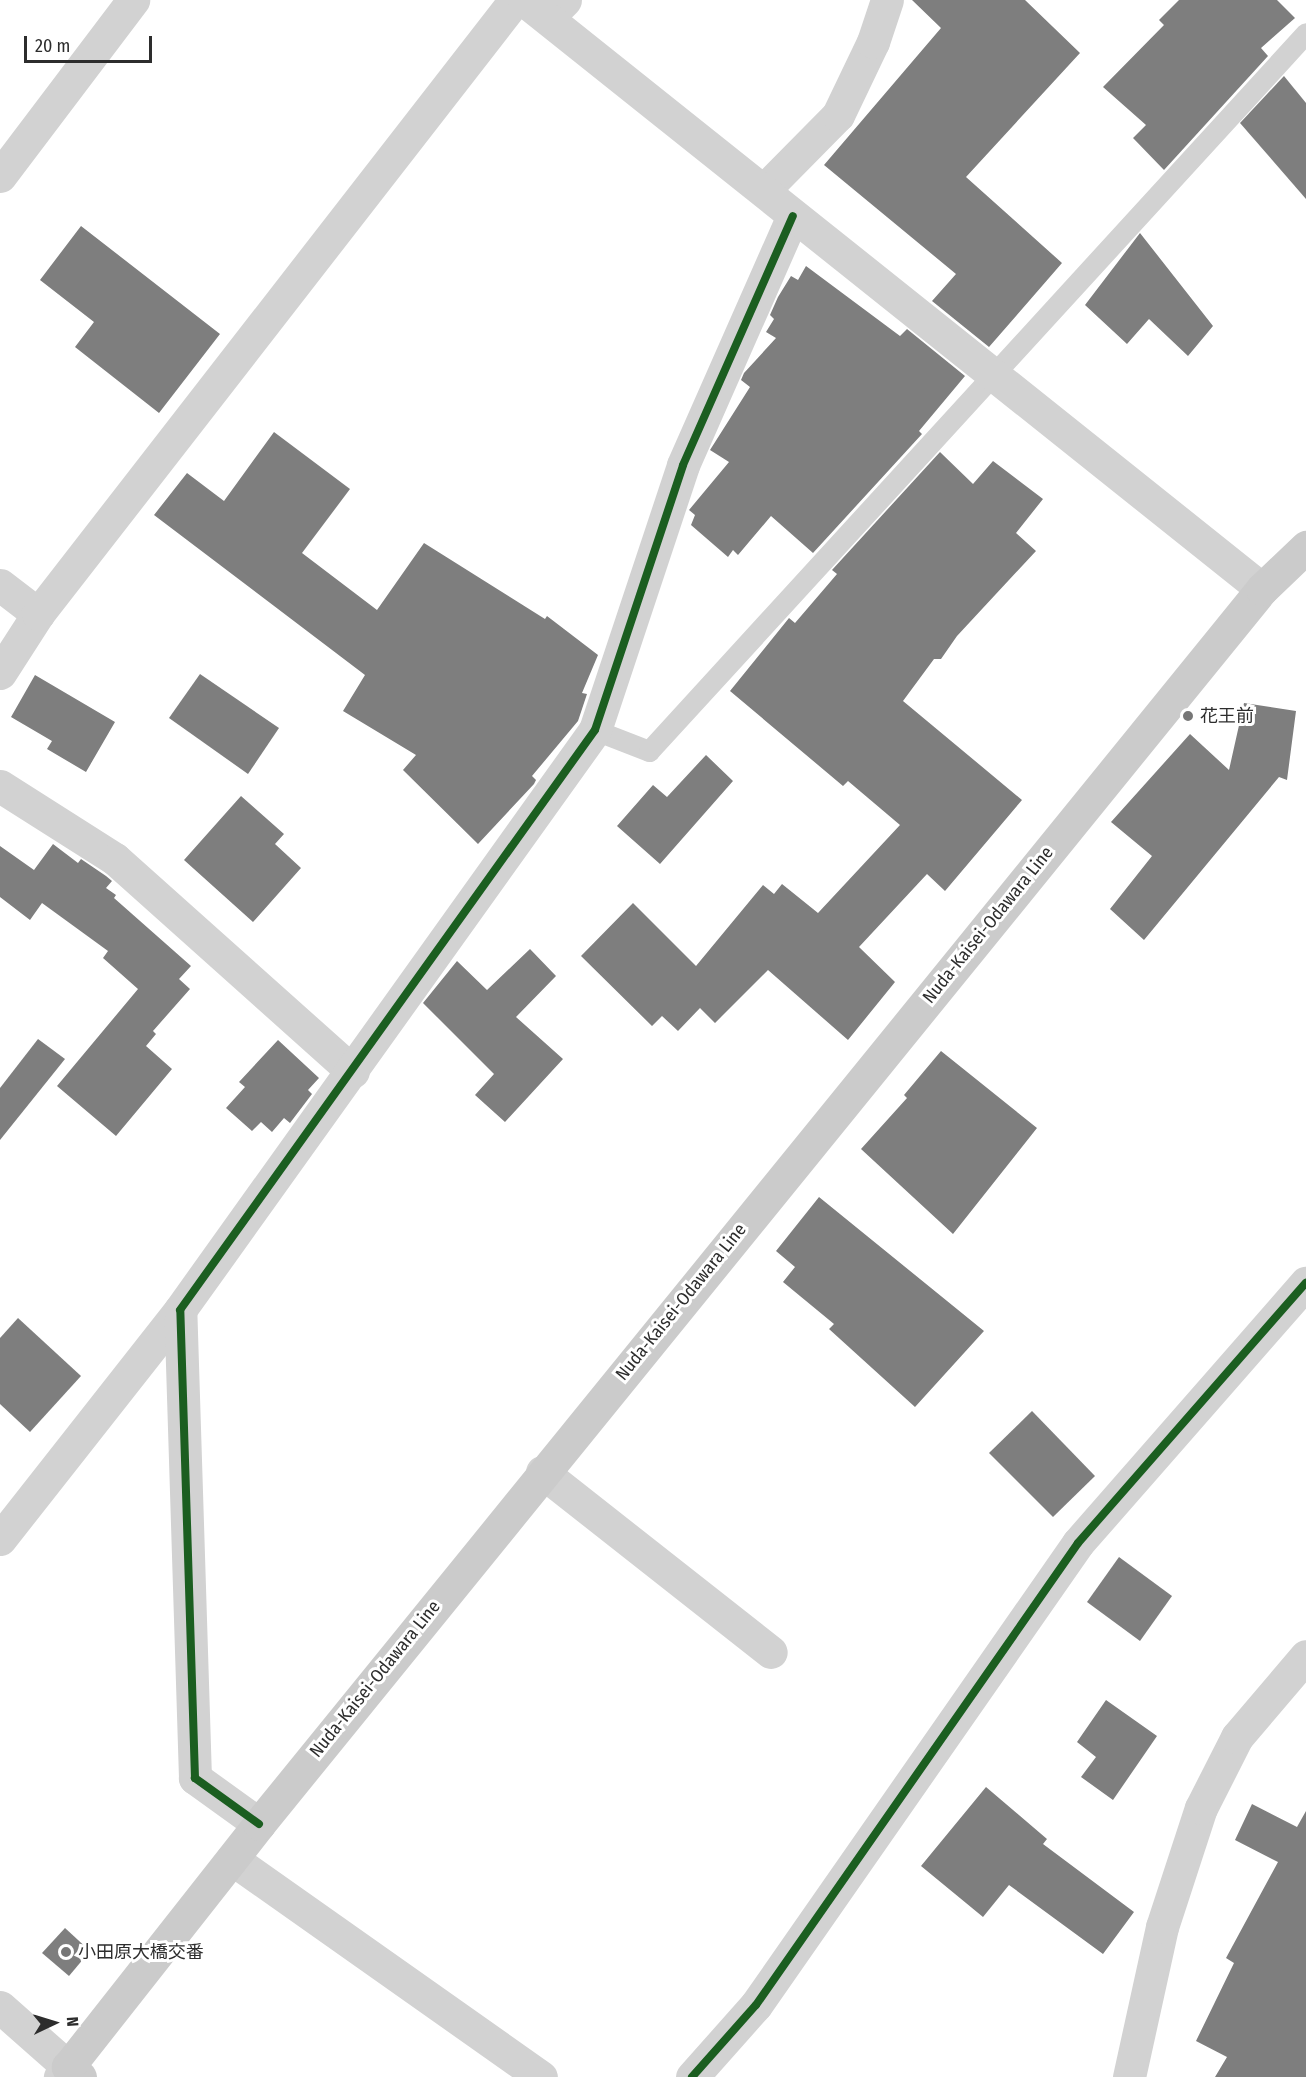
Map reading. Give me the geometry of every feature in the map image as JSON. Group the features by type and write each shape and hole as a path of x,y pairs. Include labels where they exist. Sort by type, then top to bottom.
{"main road":[{"name":"Nuda-Kaisei-Odawara Line","path":"69,2074 259,1824 542,1472 1263,589 1306,547"}],"street":[{"path":"0,176 133,0"},
{"path":"0,673 38,614 515,0"},
{"path":"765,190 838,115 873,42 887,0"},
{"path":"546,6 793,216 993,370 1263,589"},
{"path":"0,1539 180,1310 353,1072 595,730 683,465 793,216"},
{"path":"0,585 38,614"},
{"path":"0,786 115,859 353,1072"},
{"path":"692,2077 756,2005 1078,1543 1306,1283"},
{"path":"180,1310 195,1778 259,1824"},
{"path":"542,1472 771,1652"},
{"path":"1129,2077 1162,1927 1201,1808 1238,1737 1306,1656"},
{"path":"232,1859 541,2077"},
{"path":"0,2007 69,2074"}],"lane":[{"path":"595,730 649,751 993,370 1306,33"}],"building":[{"path":"912,0 1025,0 1080,53 966,177 1062,263 989,347 932,301 956,274 824,165 941,28"},
{"path":"1179,0 1277,0 1295,18 1261,48 1268,56 1164,170 1133,138 1146,125 1103,87 1164,25 1159,20"},
{"path":"1284,76 1306,103 1306,199 1240,123"},
{"path":"81,226 220,334 159,413 75,347 94,322 40,280"},
{"path":"1140,233 1213,326 1188,356 1149,319 1127,344 1085,305"},
{"path":"806,266 900,336 907,329 965,376 919,431 922,434 813,553 771,516 738,555 733,550 728,557 691,525 695,515 689,510 729,462 710,450 750,387 741,380 744,373 776,338 766,332 774,319 770,315 778,297 791,276 798,280"},
{"path":"274,432 350,489 302,553 377,610 424,543 545,619 547,616 598,655 582,693 587,694 578,721 532,776 536,780 534,784 478,844 403,770 416,755 343,711 365,675 154,515 187,473 224,501"},
{"path":"940,452 973,484 993,461 1043,499 1016,533 1036,551 957,636 941,659 934,659 903,701 1022,800 945,891 927,874 859,947 895,982 848,1040 768,970 715,1023 700,1008 678,1031 662,1016 652,1026 581,956 633,903 696,966 763,885 774,894 782,884 818,913 900,825 848,781 843,786 730,691 789,618 795,623 837,574 832,570"},
{"path":"200,674 279,728 248,774 169,718"},
{"path":"35,675 115,722 86,772 47,749 52,741 11,717"},
{"path":"1244,703 1296,711 1287,780 1279,777 1144,940 1110,909 1152,856 1111,822 1190,734 1229,770"},
{"path":"706,755 733,781 660,864 617,826 653,785 667,797"},
{"path":"241,796 284,834 275,844 301,868 253,922 184,860"},
{"path":"53,844 78,863 81,859 112,881 106,888 116,895 114,898 191,966 179,979 190,989 153,1031 156,1034 146,1046 172,1069 116,1136 57,1086 138,989 103,958 108,951 42,903 30,920 0,897 0,846 34,870"},
{"path":"530,949 556,976 516,1017 563,1059 505,1122 475,1095 494,1074 423,1003 457,961 487,990"},
{"path":"38,1039 65,1059 0,1140 0,1088"},
{"path":"278,1040 319,1078 308,1090 312,1094 290,1123 284,1118 272,1132 261,1122 252,1131 226,1108 245,1087 239,1082"},
{"path":"941,1051 1037,1128 953,1234 861,1149 907,1098 904,1095"},
{"path":"819,1197 984,1331 915,1407 829,1329 834,1324 783,1282 795,1267 776,1251"},
{"path":"18,1318 81,1376 30,1432 0,1404 0,1338"},
{"path":"1032,1411 1095,1476 1053,1517 989,1453"},
{"path":"1119,1557 1172,1596 1140,1641 1087,1602"},
{"path":"1106,1700 1157,1736 1113,1800 1081,1777 1096,1757 1077,1742"},
{"path":"986,1787 1047,1839 1043,1844 1134,1912 1103,1954 1009,1885 983,1917 921,1866"},
{"path":"1252,1804 1297,1827 1306,1811 1306,2077 1215,2077 1227,2057 1196,2041 1234,1963 1226,1958 1278,1862 1235,1840"},
{"name":"小田原大橋交番","path":"65,1928 90,1951 69,1976 42,1953"}],"cycle path":[{"path":"259,1824 195,1778 180,1310 595,730 683,465 793,216"},
{"path":"692,2077 756,2005 1078,1543 1306,1283"}],"place":[{"name":"花王前","path":"1188,716"},
{"name":"小田原大橋交番","path":"66,1952"}]}
